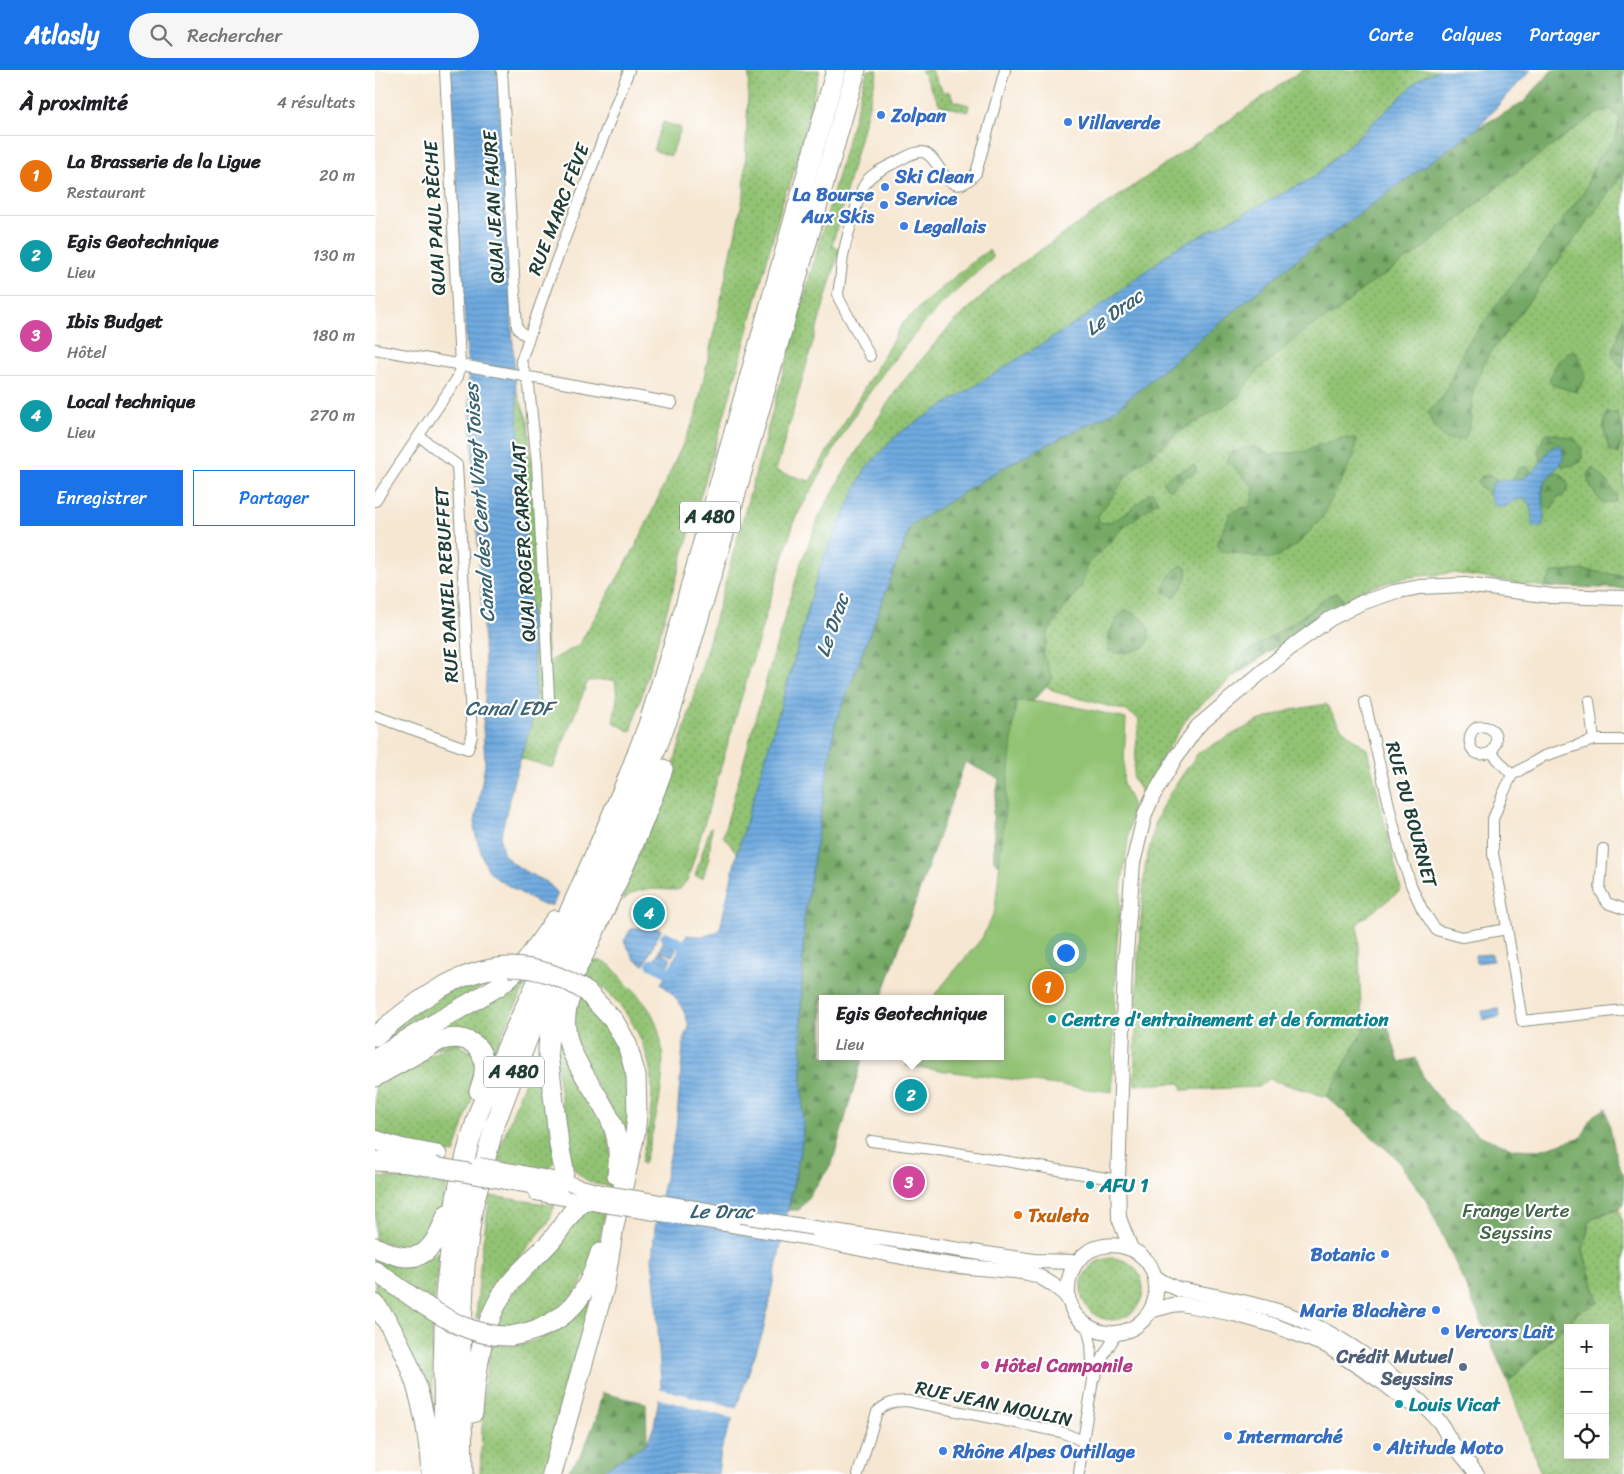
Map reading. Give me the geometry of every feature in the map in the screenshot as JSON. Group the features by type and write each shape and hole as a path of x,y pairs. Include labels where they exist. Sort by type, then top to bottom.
{"highway":[{"path":"815,142 814,124 827,70"},
{"name":"A 480","path":"596,891 626,782 661,686 836,70"},
{"name":"A 480","path":"596,891 645,816 673,737 736,521 734,500 856,70"},
{"path":"375,1140 400,1148 435,1164 550,1187 559,1185 563,1181 564,1170 555,1114 548,1044 551,1025 560,1000 567,939 596,891"},
{"path":"375,1058 499,986 525,963 567,939 596,891"},
{"path":"375,1271 446,1318 473,1332 492,1336 510,1336 527,1333 550,1324 572,1307 589,1285 615,1186 618,1153 614,1128 606,1110 573,1057 567,1037 566,1019 569,1000 581,970 567,939"},
{"name":"A 480","path":"444,1474 443,1370 445,1294 456,1198 479,1111 513,1032 567,939"},
{"name":"A 480","path":"463,1474 461,1346 465,1266 473,1207 494,1127 567,939"},
{"path":"375,1036 445,984 475,972 508,967 532,968 551,973 565,978 587,992 614,1021 627,1044 636,1076 637,1114 635,1134 614,1226 604,1288 552,1474"},
{"path":"375,1077 439,1042 456,1038 467,1040 477,1046 483,1058 484,1073 477,1100 479,1111"},
{"path":"375,1162 475,1165"},
{"path":"375,1171 435,1164"},
{"path":"375,1247 403,1258 424,1253 438,1239 449,1209 456,1198"},
{"path":"470,1474 478,1366 481,1346 491,1315 509,1285 550,1242 574,1209 583,1201"},
{"path":"375,1304 395,1333 413,1372 424,1412 429,1440 431,1474"}],"main road":[{"path":"1131,1249 1119,1218 1118,1180 1125,966 1133,863 1145,814 1153,796 1176,757 1198,726 1294,645 1330,619 1361,604 1394,592 1420,587 1465,585 1553,596 1624,598"},
{"path":"375,1153 435,1164"},
{"path":"475,1165 515,1180 583,1201 605,1199 813,1233 1034,1261 1076,1262"},
{"path":"563,1181 605,1199"},
{"path":"1102,1246 1112,1233 1119,1218"},
{"path":"813,1233 944,1264 1031,1274 1050,1283 1068,1297"},
{"path":"1117,1245 1131,1249 1148,1263 1154,1276 1156,1294 1150,1311 1133,1328 1117,1333 1101,1332 1087,1326 1075,1314 1068,1297 1069,1279 1076,1262 1088,1252 1102,1246 1117,1245"},
{"path":"1154,1276 1178,1289 1275,1310 1303,1320 1331,1334 1393,1377 1438,1420 1477,1474"},
{"path":"1150,1311 1181,1304 1211,1309 1273,1325 1327,1346 1389,1387 1432,1426 1450,1439"}],"street":[{"name":"QUAI PAUL RÈCHE","path":"445,70 463,365"},
{"name":"QUAI JEAN FAURE","path":"502,70 517,327 521,333 529,337"},
{"name":"RUE MARC FÈVE","path":"521,361 629,70"},
{"path":"870,356 839,299 838,293 847,240 859,197 865,183 874,174 911,154 922,152 930,155 947,179 959,184 972,178 976,173 1005,70"},
{"path":"375,349 522,374 672,403"},
{"name":"QUAI ROGER CARRAJAT","path":"521,361 522,374 529,386 537,464 549,697"},
{"path":"375,501 458,377 463,365"},
{"name":"RUE DANIEL REBUFFET","path":"375,716 468,750 472,736 457,465 419,436"},
{"path":"1589,701 1594,740"},
{"name":"RUE DU BOURNET","path":"1365,702 1399,848 1411,885 1422,910 1436,930 1462,937 1507,929"},
{"path":"1624,740 1594,740 1544,756 1512,775 1493,819 1493,854 1522,1021 1624,1010"},
{"path":"1491,752 1512,775"},
{"path":"1603,849 1600,890 1607,903 1624,909"},
{"path":"871,1141 939,1150 1118,1180"},
{"path":"1079,1474 1093,1380 1091,1344 1087,1326"},
{"path":"1093,1380 1104,1354 1117,1333"},
{"name":"RUE JEAN MOULIN","path":"858,1474 877,1412 884,1405 896,1401 907,1401 1052,1430 1083,1441"}],"green space":[{"path":"749,70 820,70 789,189 786,189 736,375 631,732 613,722 617,698 615,680 588,681 553,768 520,758 534,715 535,683 515,387 528,421 548,662 579,645 637,544 695,418 744,194"},
{"path":"867,70 878,70 832,246 840,248 776,471 810,481 902,324 976,259 989,250 993,258 945,301 924,323 884,372 842,436 795,519 688,879 680,889 641,890 622,901 632,870 671,773 689,713"},
{"path":"921,70 931,70 944,93 948,91 954,99 953,101 969,105 968,112 940,105"},
{"path":"1302,70 1438,70 1421,78 1313,178 1176,248 1087,316 819,568 794,661 737,853 723,836 801,563 820,515 848,465 899,386 949,327 1004,275"},
{"path":"1552,70 1624,70 1624,172 1486,359 1474,389 1470,423 1464,440 1445,439 1432,423 1428,413 1444,395 1466,345 1584,192 1597,158 1615,139 1620,119 1610,109 1594,115 1512,175 1426,246 1363,289 1334,314 1308,328 1257,371 1237,398 1179,432 1137,466 1125,479 1098,516 1099,522 1106,523 1120,517 1152,491 1158,501 1122,529 1087,566 1082,585 1049,630 1043,655 1053,678 1033,701 1016,702 1001,866 994,861 993,811 999,779 965,762 882,995 819,995 819,1060 862,1060 832,1164 799,1210 788,1210 803,1136 801,1011 804,920 835,725 911,525 1009,464 1111,413 1297,259 1477,128 1523,103"},
{"path":"1605,97 1624,99 1624,588 1544,587 1453,573 1402,578 1360,591 1308,624 1235,675 1189,715 1142,794 1133,778 1139,719 1127,711 1059,693 1051,689 1040,681 1026,649 1105,483"},
{"path":"663,122 681,128 671,156 653,150"},
{"path":"1624,318 1624,366 1621,367 1612,354"},
{"path":"1572,351 1576,353 1585,373 1584,381 1576,392 1552,385 1549,379 1560,359"},
{"path":"1607,413 1618,413 1623,434 1618,454 1610,451 1605,437 1604,423"},
{"path":"1550,433 1574,438 1581,449 1581,462 1564,466 1561,465 1563,453 1547,453 1541,462 1538,450 1545,435"},
{"path":"1344,438 1356,439 1354,456 1322,518 1297,545 1272,559 1221,551 1217,544 1231,512 1251,506 1254,487 1227,461 1232,452 1255,446 1271,455 1306,451 1321,444"},
{"path":"1194,465 1197,470 1194,474 1187,476 1171,490 1167,488 1163,481 1173,474"},
{"path":"1527,466 1531,472 1523,478 1515,480 1514,478 1519,468"},
{"path":"1593,468 1603,477 1617,496 1615,502 1602,503 1591,488 1587,475"},
{"path":"1554,472 1562,475 1569,486 1563,496 1558,497 1551,510 1544,507 1543,492 1547,480"},
{"path":"1482,476 1491,476 1498,480 1493,483 1489,494 1480,487 1478,481"},
{"path":"1182,565 1188,569 1184,584 1175,597 1164,592 1164,588 1169,576"},
{"path":"1585,570 1616,575 1624,574 1624,588 1544,587 1553,572"},
{"path":"1337,592 1344,601 1235,676 1238,659 1307,613 1328,596"},
{"path":"1127,610 1147,624 1150,634 1146,646 1122,653 1108,650 1108,639 1112,627 1119,616"},
{"path":"1016,701 1072,706 1126,719 1123,784 1131,801 1131,818 1122,883 1116,956 1112,1092 906,1066 908,1060 1004,1060 1004,995 935,995 982,938 995,910"},
{"path":"1326,704 1342,729 1367,749 1401,890 1358,923 1361,1007 1366,1025 1327,1097 1268,1079 1258,1087 1183,1090 1181,1083 1134,1085 1138,959 1145,867 1156,821 1163,805 1199,752 1258,721 1291,710"},
{"path":"710,828 712,828 709,857 703,878 695,876"},
{"path":"592,961 608,964 640,997 652,1014 659,1032 663,1069 661,1089 654,1128 644,1164 641,1163 652,1100 651,1074 647,1057 633,1024 623,1010 612,996 585,975"},
{"path":"510,971 375,1049 375,1044 440,992"},
{"path":"520,978 527,982 492,1056 481,1040 382,1058"},
{"path":"578,992 596,1007 627,1059 629,1141 589,1071 575,1039 574,1003"},
{"name":"Frange Verte Seyssins","path":"1387,1023 1399,1062 1416,1058 1424,1079 1447,1108 1478,1135 1514,1149 1539,1150 1582,1137 1592,1117 1606,1108 1617,1161 1624,1176 1624,1205 1590,1220 1583,1250 1598,1303 1580,1311 1567,1324 1564,1324 1564,1327 1508,1382 1425,1198 1395,1157 1327,1097 1366,1025"},
{"path":"558,1032 604,1115 614,1169 611,1187 591,1182 581,1176 569,1159 555,1053"},
{"path":"454,1043 474,1053 478,1079 454,1154 409,1146 375,1134 375,1085"},
{"path":"538,1050 541,1051 555,1161 550,1167 542,1169 495,1161"},
{"path":"375,1177 447,1185 437,1229 413,1250 375,1240"},
{"path":"490,1196 555,1205 548,1223 509,1270 481,1318 476,1318 481,1255"},
{"path":"606,1206 594,1258 578,1290 544,1321 492,1330 502,1306 578,1218 591,1209"},
{"path":"1619,1208 1624,1233 1624,1474 1541,1474 1508,1382 1564,1327 1564,1459 1609,1459 1609,1324 1567,1324 1580,1311 1598,1303 1583,1250 1590,1220"},
{"path":"438,1252 440,1253 433,1303 375,1267 375,1257 393,1265 407,1266"},
{"path":"1112,1258 1124,1261 1134,1267 1140,1277 1143,1289 1140,1301 1134,1311 1124,1317 1112,1320 1100,1317 1090,1311 1084,1301 1081,1289 1084,1277 1090,1267 1100,1261"},
{"path":"375,1282 432,1321 433,1418 384,1304 375,1295"},
{"path":"595,1290 549,1474 480,1474 484,1387 491,1345 518,1345 545,1337 573,1317"},
{"path":"602,1393 646,1403 647,1443 608,1467 601,1474 566,1474 582,1453 596,1419"}],"water":[{"name":"Canal EDF","path":"450,70 497,70 535,683 534,715 513,783 500,839 503,853 510,861 526,872 547,882 558,893 553,905 543,905 536,902 497,879 489,871 484,861 474,828 485,764 483,727 486,679"},
{"name":"Le Drac","path":"1438,70 1531,70 1477,128 1297,259 1111,413 1009,464 911,525 835,725 804,920 801,1011 803,1136 763,1332 721,1451 718,1474 601,1474 608,1467 647,1443 654,1426 661,1385 652,1259 656,1218 676,1129 683,1046 685,1034 689,1028 679,1003 661,984 687,935 705,936 720,929 737,853 794,661 819,568 865,469 899,433 1087,316 1176,248 1313,178 1421,78"},
{"path":"1557,445 1561,445 1563,459 1561,464 1549,476 1543,487 1542,497 1545,516 1542,526 1538,528 1533,525 1530,504 1526,500 1516,500 1502,507 1493,504 1489,494 1493,483 1525,477"},
{"path":"652,925 661,930 644,965 635,960 624,941 631,929"},
{"path":"668,934 680,940 677,947 664,941"},
{"path":"663,942 676,949 672,956 659,950"},
{"path":"659,951 671,958 668,965 655,959"},
{"path":"1492,954 1493,961 1476,963 1475,955"},
{"path":"654,960 667,967 663,974 650,968"},
{"path":"1499,1009 1500,1017 1483,1020 1482,1011"}],"pier":[{"path":"658,1388 739,1409 735,1419 656,1398"}],"waterway":[{"name":"Canal des Cent Vingt Toises","path":"652,964 670,973 681,962 684,946 666,937"}],"place":[{"name":"Zolpan","path":"881,115"},
{"name":"Villaverde","path":"1068,122"},
{"name":"Ski Clean Service","path":"885,187"},
{"name":"La Bourse Aux Skis","path":"884,205"},
{"name":"Legallais","path":"904,226"},
{"name":"Local technique","path":"649,913"},
{"name":"La Brasserie de la Ligue","path":"1048,987"},
{"name":"Centre d'entrainement et de formation","path":"1052,1019"},
{"name":"Egis Geotechnique","path":"911,1095"},
{"name":"Ibis Budget","path":"909,1182"},
{"name":"AFU 1","path":"1090,1185"},
{"name":"Txuleta","path":"1018,1215"},
{"name":"Botanic","path":"1385,1254"},
{"name":"Marie Blachère","path":"1436,1310"},
{"name":"Vercors Lait","path":"1445,1331"},
{"name":"Hôtel Campanile","path":"985,1365"},
{"name":"Crédit Mutuel Seyssins","path":"1463,1367"},
{"name":"Louis Vicat","path":"1399,1404"},
{"name":"Intermarché","path":"1228,1436"},
{"name":"Altitude Moto","path":"1377,1447"},
{"name":"Rhône Alpes Outillage","path":"943,1451"}]}
